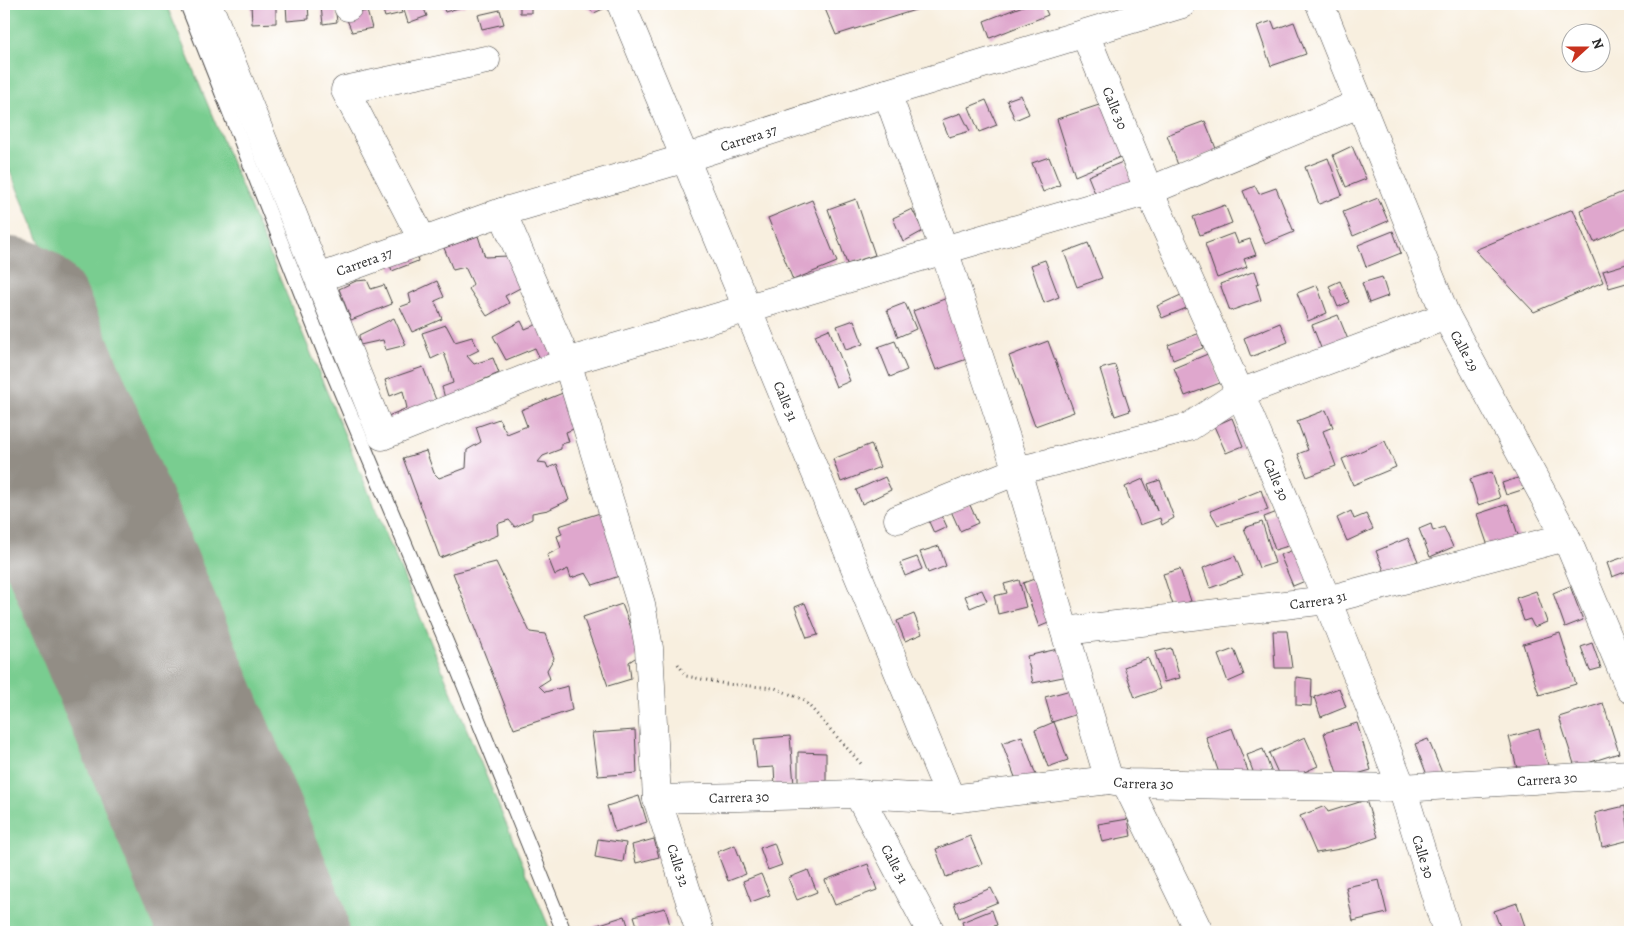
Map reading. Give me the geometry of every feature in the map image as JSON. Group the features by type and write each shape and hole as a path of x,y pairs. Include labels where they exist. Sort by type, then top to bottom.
{"street":[{"path":"208,4 382,436 568,362 1149,191 1361,103"},
{"name":"Calle 31","path":"621,4 951,799"},
{"name":"Carrera 37","path":"319,278 502,212 686,158 887,93 1182,4"},
{"name":"Calle 29","path":"1320,4 1446,316 1566,537 1630,689"},
{"name":"Calle 30","path":"1085,34 1149,191 1240,393 1327,600 1402,788 1447,932"},
{"path":"423,241 345,90 486,60"},
{"path":"887,93 944,250 1017,471 1064,631 1117,782 1198,932"},
{"name":"Calle 32","path":"502,212 568,362 641,604 649,648 657,799 700,932"},
{"path":"898,519 1017,471 1189,427 1240,393 1446,316"},
{"name":"Carrera 31","path":"1064,631 1327,600 1566,537"},
{"name":"Carrera 30","path":"657,799 858,794 951,799 1117,782 1402,788 1630,774"},
{"name":"Calle 31","path":"858,794 931,932"}],"lane":[{"path":"187,4 328,361 458,670 564,932"}],"path":[{"path":"649,648 672,654 686,676 726,684 775,688 804,700 853,752 869,773 858,794"}],"green space":[{"path":"4,4 166,4 551,932 328,932 4,157"},
{"path":"4,480 193,932 4,932"}],"building":[{"path":"251,4 276,4 276,23 252,24"},
{"path":"286,4 308,4 309,19 287,21"},
{"path":"381,4 399,4 402,13 385,17"},
{"path":"402,4 422,4 427,16 408,23"},
{"path":"442,4 464,4 465,6 445,12"},
{"path":"520,4 531,4 531,13 520,13"},
{"path":"583,4 611,4 612,5 594,13"},
{"path":"823,4 934,4 836,35"},
{"path":"1028,4 1043,4 1048,15 990,38 984,21"},
{"path":"335,5 337,22 323,24 321,7"},
{"path":"500,10 504,24 482,29 478,15"},
{"path":"367,11 372,28 352,32 345,15"},
{"path":"1272,21 1275,29 1294,22 1306,54 1271,66 1257,26"},
{"path":"1021,95 1029,114 1015,120 1007,100"},
{"path":"986,100 997,125 979,132 969,107"},
{"path":"1108,102 1125,155 1075,176 1057,119"},
{"path":"961,113 970,131 949,137 942,120"},
{"path":"1205,121 1217,151 1178,165 1167,135"},
{"path":"1352,146 1366,179 1346,187 1333,155"},
{"path":"1049,157 1060,185 1043,192 1032,163"},
{"path":"1328,158 1342,195 1319,204 1305,167"},
{"path":"1125,161 1135,188 1099,203 1088,176"},
{"path":"1255,186 1259,194 1276,188 1294,232 1265,244 1243,191"},
{"path":"1630,189 1630,226 1594,242 1580,210"},
{"path":"1378,198 1388,221 1353,236 1343,212"},
{"path":"856,199 875,255 847,264 828,209"},
{"path":"812,200 837,262 793,280 768,218"},
{"path":"1225,205 1232,223 1200,235 1193,217"},
{"path":"912,209 923,231 903,242 893,218"},
{"path":"1573,209 1603,282 1534,312 1475,250"},
{"path":"1393,231 1401,253 1366,267 1358,245"},
{"path":"1234,233 1238,243 1250,239 1256,255 1244,259 1247,267 1217,278 1205,244"},
{"path":"478,236 485,257 508,256 520,288 505,296 509,303 487,316 469,289 473,284 465,267 453,270 444,248"},
{"path":"1088,243 1102,278 1077,287 1064,252"},
{"path":"415,247 418,261 392,271 388,258"},
{"path":"1045,260 1059,297 1044,303 1031,265"},
{"path":"1630,263 1630,282 1609,288 1603,271"},
{"path":"1255,271 1259,283 1256,284 1261,300 1230,311 1220,284"},
{"path":"1382,277 1388,296 1369,303 1362,283"},
{"path":"367,280 371,289 384,285 392,304 351,320 339,289 356,281"},
{"path":"437,281 444,297 435,301 442,319 412,332 400,307 411,303 409,294"},
{"path":"1340,281 1349,302 1338,307 1329,286"},
{"path":"1317,285 1327,313 1308,321 1297,293"},
{"path":"1183,294 1189,307 1162,318 1157,306"},
{"path":"955,295 978,355 936,370 913,311"},
{"path":"905,303 916,329 898,337 887,310"},
{"path":"1338,315 1351,347 1325,358 1312,325"},
{"path":"394,318 406,345 386,350 383,340 360,345 359,335"},
{"path":"854,320 863,344 846,350 837,326"},
{"path":"521,321 525,329 540,323 557,363 544,367 535,348 506,360 493,336"},
{"path":"1280,323 1288,342 1251,357 1244,338"},
{"path":"446,325 455,342 472,337 479,350 467,356 474,364 493,358 499,373 478,382 481,391 447,406 442,387 453,383 449,367 444,353 431,359 422,333"},
{"path":"829,329 850,381 836,387 815,335"},
{"path":"1200,333 1203,348 1173,360 1168,345"},
{"path":"895,341 907,370 890,377 878,347"},
{"path":"1048,341 1074,412 1035,426 1009,356"},
{"path":"1210,353 1220,383 1185,396 1174,368"},
{"path":"1115,365 1130,411 1115,416 1100,369"},
{"path":"423,367 440,410 393,428 388,416 407,408 403,391 390,396 385,380"},
{"path":"570,390 581,426 566,432 569,442 561,444 561,449 543,456 538,462 546,463 548,468 557,464 569,500 548,510 532,513 532,519 515,527 509,520 497,524 498,535 440,558 403,458 426,451 434,473 439,478 466,468 467,450 481,442 476,427 499,419 507,434 527,426 521,410"},
{"path":"1326,410 1333,427 1323,431 1336,466 1307,477 1298,454 1308,450 1297,421"},
{"path":"1232,418 1243,446 1226,453 1214,426"},
{"path":"1385,441 1396,467 1353,485 1342,459"},
{"path":"871,444 880,467 841,482 833,459"},
{"path":"1492,472 1500,498 1478,505 1470,479"},
{"path":"1527,475 1531,487 1506,495 1502,483"},
{"path":"885,477 891,490 862,504 856,490"},
{"path":"1143,479 1157,511 1148,484 1160,480 1174,518 1162,525 1160,518 1140,525 1125,487"},
{"path":"1261,490 1268,510 1218,525 1210,511"},
{"path":"969,503 978,523 960,531 951,511"},
{"path":"1508,504 1519,538 1489,549 1477,514"},
{"path":"938,507 947,527 934,533 925,513"},
{"path":"1285,509 1298,543 1275,550 1264,517"},
{"path":"1351,511 1354,519 1366,514 1373,529 1347,541 1337,518"},
{"path":"603,512 625,574 593,585 586,573 571,578 568,569 555,575 547,555 561,548 557,536 562,534 559,526"},
{"path":"1262,522 1275,563 1259,568 1244,528"},
{"path":"1431,524 1433,531 1444,527 1453,547 1430,557 1419,529"},
{"path":"1408,538 1418,561 1386,575 1376,551"},
{"path":"939,546 946,566 928,573 920,552"},
{"path":"1296,549 1310,579 1293,586 1280,555"},
{"path":"1630,555 1630,570 1612,577 1607,563"},
{"path":"1235,556 1243,576 1210,588 1203,568"},
{"path":"917,557 922,569 905,576 900,563"},
{"path":"496,562 530,632 545,634 554,658 547,670 550,679 539,686 545,692 568,686 572,710 514,729 453,573"},
{"path":"1180,569 1191,601 1174,608 1163,574"},
{"path":"1040,577 1053,621 1039,627 1023,583"},
{"path":"1019,580 1026,607 998,614 994,596 1007,593 1004,584"},
{"path":"1570,586 1583,620 1565,627 1553,593"},
{"path":"982,590 987,601 970,608 965,596"},
{"path":"1536,591 1547,622 1534,627 1530,619 1524,621 1516,598"},
{"path":"805,603 818,635 807,638 795,607"},
{"path":"622,604 641,654 629,662 631,679 608,686 583,617"},
{"path":"914,614 922,634 905,641 897,621"},
{"path":"1273,631 1287,631 1292,668 1275,668"},
{"path":"1560,633 1576,684 1539,695 1523,644"},
{"path":"1592,643 1601,668 1590,671 1581,647"},
{"path":"1062,648 1068,676 1033,683 1027,656"},
{"path":"1171,648 1180,678 1164,682 1155,652"},
{"path":"1234,649 1244,675 1228,682 1218,655"},
{"path":"1148,658 1160,689 1135,698 1124,667"},
{"path":"1296,677 1312,679 1311,706 1296,705"},
{"path":"1078,688 1084,712 1052,722 1045,697"},
{"path":"1339,688 1346,707 1321,717 1314,697"},
{"path":"1603,703 1619,753 1575,767 1559,717"},
{"path":"1054,722 1068,760 1048,767 1035,730"},
{"path":"1357,723 1371,770 1339,779 1324,733"},
{"path":"1232,728 1248,771 1222,781 1206,737"},
{"path":"1539,729 1549,769 1519,776 1509,737"},
{"path":"635,730 637,773 598,776 592,733"},
{"path":"790,736 794,785 775,786 774,767 757,768 754,739"},
{"path":"1022,736 1037,778 1018,785 1002,743"},
{"path":"1305,737 1318,766 1282,782 1269,753"},
{"path":"1428,739 1443,775 1429,780 1415,744"},
{"path":"1263,749 1274,779 1258,785 1247,755"},
{"path":"798,752 826,753 826,786 798,785"},
{"path":"639,796 647,822 615,832 607,806"},
{"path":"1366,800 1378,837 1346,848 1316,853 1300,816 1325,806 1328,812"},
{"path":"1625,806 1630,840 1602,847 1595,813"},
{"path":"1128,819 1131,836 1102,842 1098,824"},
{"path":"970,836 982,864 946,877 936,849"},
{"path":"598,839 626,843 623,862 595,857"},
{"path":"654,839 659,857 636,863 632,845"},
{"path":"774,843 782,865 768,870 760,848"},
{"path":"735,845 746,874 728,881 717,852"},
{"path":"868,864 877,890 835,905 825,880"},
{"path":"808,870 817,892 797,900 788,878"},
{"path":"761,874 770,895 751,902 743,881"},
{"path":"1379,880 1387,913 1353,921 1346,887"},
{"path":"991,888 998,902 959,918 954,903"},
{"path":"1517,903 1527,932 1502,932 1494,911"},
{"path":"665,908 670,925 639,932 634,916"},
{"path":"992,910 997,925 977,932 965,932 962,922"},
{"path":"625,916 630,932 597,932 594,926"}],"runway":[{"path":"4,329 256,932"}]}
